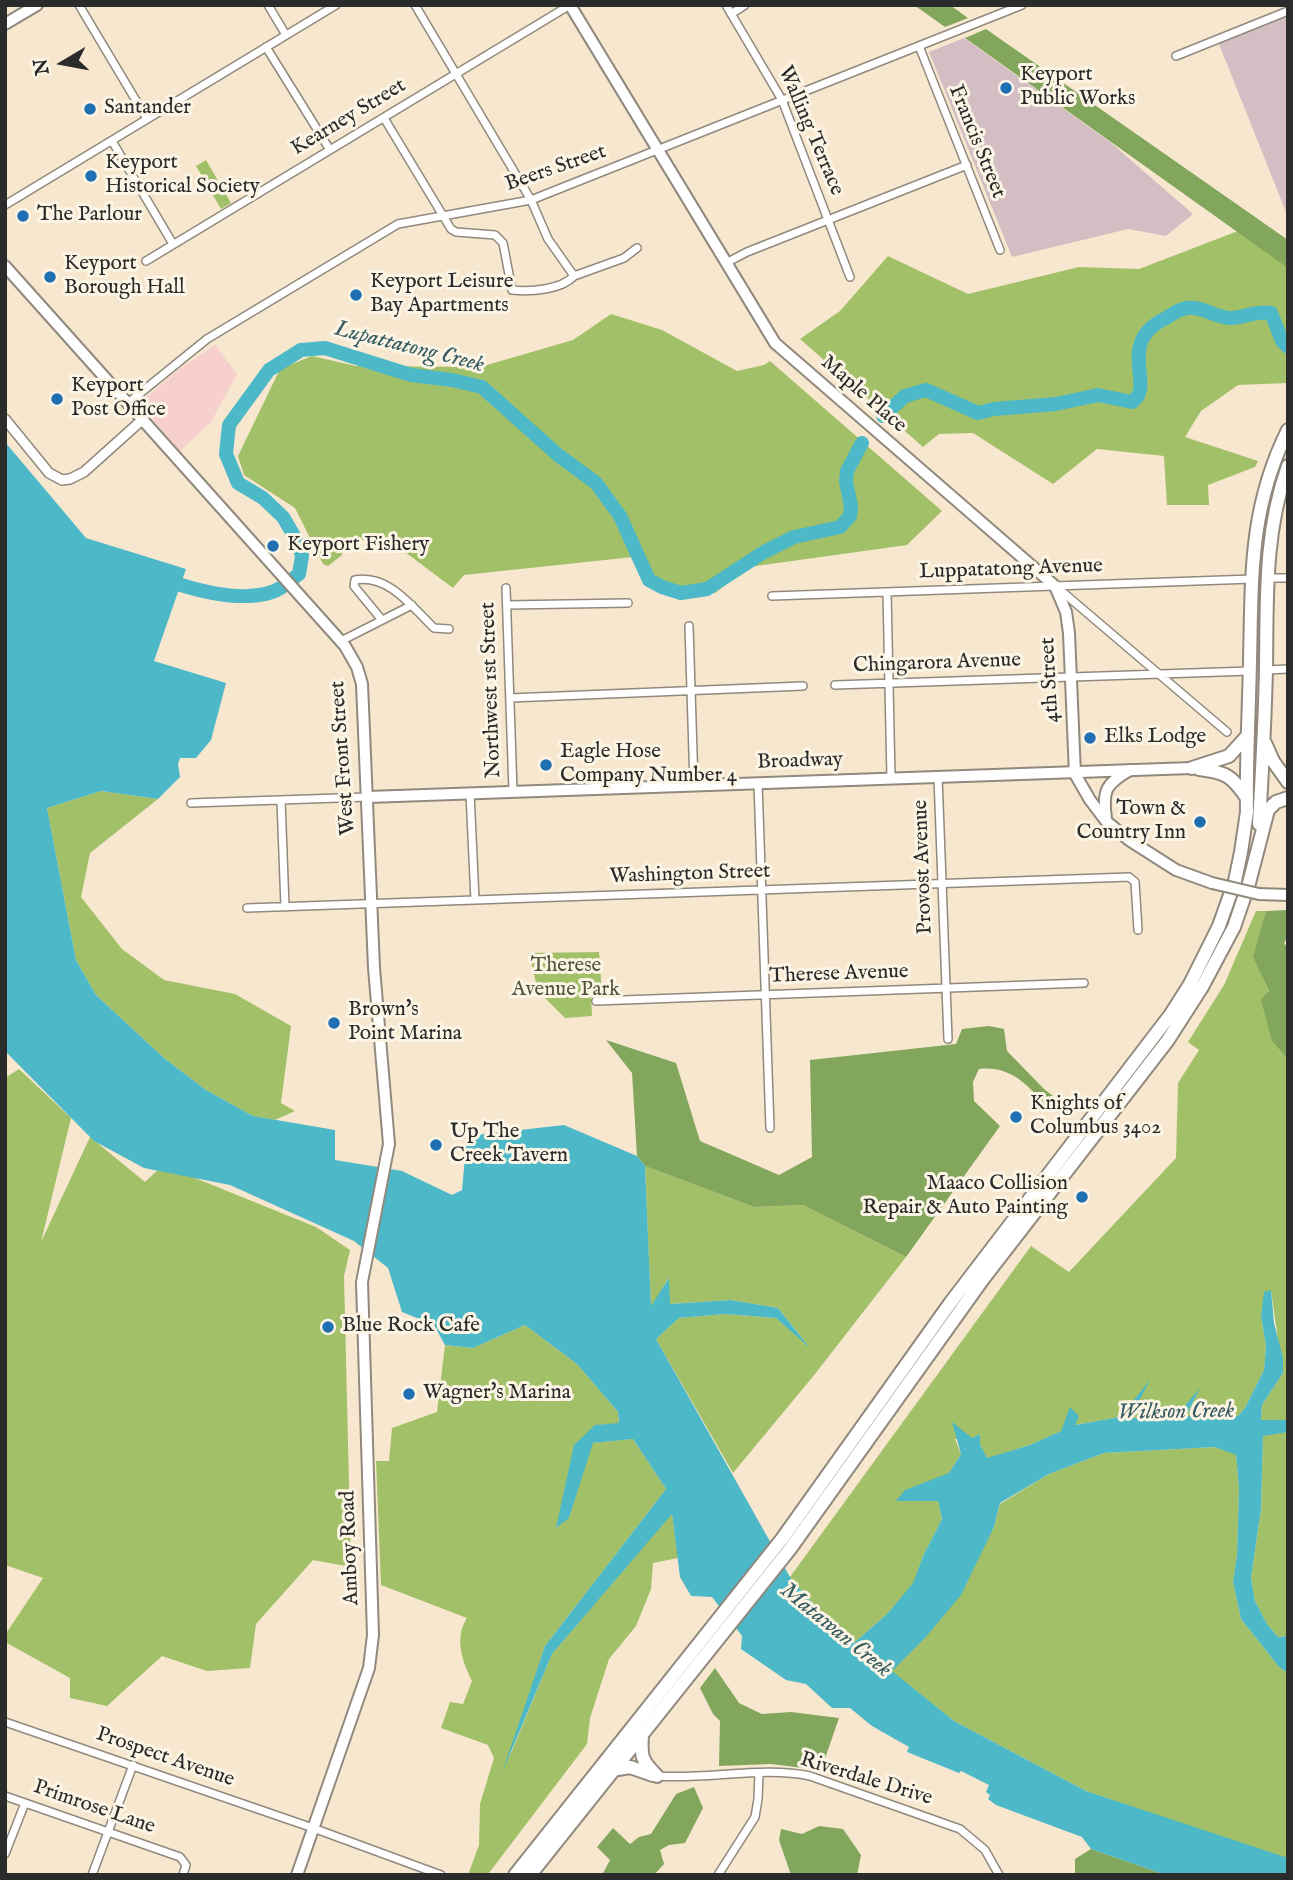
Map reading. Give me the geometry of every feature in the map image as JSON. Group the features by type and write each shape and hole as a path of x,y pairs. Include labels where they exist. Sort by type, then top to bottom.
{"highway":[{"path":"786,1544 951,1302 1137,1061 1184,994 1208,951 1230,897 1241,852 1247,798 1252,579 1257,521 1272,465 1288,430"},
{"path":"1258,842 1271,526 1279,490 1288,466"},
{"path":"1192,768 1229,756 1248,736"},
{"path":"1264,742 1286,778"},
{"path":"1192,768 1220,771 1234,779 1247,798"},
{"path":"531,1874 786,1544 1187,1012 1234,928 1268,810 1276,802 1288,798"},
{"path":"515,1875 720,1629"},
{"path":"642,1733 643,1761 657,1776"},
{"path":"612,1770 630,1767 657,1776"}],"main road":[{"path":"5,24 37,5"},
{"name":"Maple Place","path":"570,5 779,348 1055,586"},
{"name":"West Front Street","path":"5,266 341,641 354,662 362,684 371,904 388,1156 377,1210"},
{"name":"4th Street","path":"1055,586 1066,612 1074,774"},
{"name":"Broadway","path":"368,797 1192,768"},
{"path":"1107,821 1104,802 1106,789 1130,770"},
{"path":"1074,774 1107,821 1150,855 1176,870 1212,883 1259,894 1288,895"},
{"name":"Amboy Road","path":"297,1875 369,1668 372,1649 362,1282 377,1210"}],"street":[{"path":"79,5 147,119"},
{"path":"268,5 286,35"},
{"path":"5,205 336,5"},
{"path":"415,5 531,200 548,239 574,276"},
{"name":"Kearney Street","path":"146,261 570,5"},
{"name":"Walling Terrace","path":"726,5 782,100 850,277"},
{"path":"731,14 746,5"},
{"name":"Beers Street","path":"128,403 206,340 388,229 407,221 531,200 1022,5"},
{"path":"1176,56 1288,12 1285,5"},
{"name":"Francis Street","path":"919,46 1000,250"},
{"path":"266,47 330,150"},
{"path":"384,118 453,232 495,235 500,238 512,290 525,291 560,285 574,276 624,258 637,248"},
{"path":"112,141 173,244"},
{"path":"726,263 828,219 967,165"},
{"path":"5,419 49,473 62,480 84,472 142,420"},
{"path":"1267,579 1288,578"},
{"path":"382,620 354,586 357,579 384,583 412,605 434,628 449,629"},
{"name":"Luppatatong Avenue","path":"772,596 1252,579"},
{"name":"Maple Place","path":"1055,586 1227,732"},
{"name":"Northwest 1st Street","path":"506,589 513,791"},
{"path":"887,592 891,778"},
{"path":"507,605 628,603"},
{"path":"341,641 412,605"},
{"path":"689,626 694,785"},
{"path":"1266,670 1288,669"},
{"name":"Chingarora Avenue","path":"835,685 1250,671"},
{"path":"510,698 803,686"},
{"name":"Provost Avenue","path":"938,776 948,1039"},
{"path":"758,783 770,1128"},
{"path":"470,793 475,900"},
{"name":"Broadway","path":"191,803 368,797"},
{"path":"281,800 285,907"},
{"name":"Washington Street","path":"247,908 1133,878 1138,930"},
{"name":"Therese Avenue","path":"596,1001 1084,983"},
{"name":"Prospect Avenue","path":"5,1721 441,1875"},
{"path":"92,1875 133,1765"},
{"name":"Riverdale Drive","path":"657,1776 680,1778 791,1773 810,1776 950,1824 977,1842 991,1859 999,1875"},
{"path":"718,1875 755,1817 759,1774"},
{"name":"Primrose Lane","path":"5,1796 172,1854 184,1861 183,1875"},
{"path":"5,1854 25,1803"}],"shaded area":[{"path":"1288,13 1288,217 1217,39"},
{"path":"964,38 1110,142 1193,214 1166,236 1128,229 1012,257 929,52"},
{"path":"215,345 237,374 211,422 180,451 139,403 181,368"}],"green space":[{"path":"914,5 950,5 968,18 945,27"},
{"path":"986,29 1288,240 1288,268 965,38"},
{"path":"206,160 231,203 221,209 196,166"},
{"path":"1238,231 1288,267 1288,383 1238,385 1201,411 1185,437 1258,461 1255,467 1208,485 1209,505 1167,505 1164,456 1097,449 1053,484 973,433 939,434 923,447 800,339 840,311 888,256 968,294 1079,267 1139,269"},
{"path":"611,314 662,330 737,371 770,361 942,511 907,545 749,567 715,593 679,597 650,585 633,557 464,575 453,588 389,540 343,540 342,555 328,566 323,564 295,508 244,475 238,456 280,369 312,356 356,366 480,367 573,340"},
{"path":"101,791 158,799 90,853 81,897 122,949 164,980 235,994 291,1026 281,1103 295,1111 275,1120 253,1116 206,1090 164,1058 96,995 76,960 47,808"},
{"path":"1288,910 1288,934 1284,944 1288,946 1288,1060 1272,1041 1261,1000 1269,991 1253,957 1266,911"},
{"path":"1256,911 1266,911 1254,957 1269,992 1272,1041 1288,1060 1288,1420 1261,1421 1262,1405 1283,1373 1271,1291 1261,1316 1266,1346 1264,1370 1245,1408 1238,1416 1186,1416 1198,1392 1175,1417 1129,1418 1147,1385 1120,1417 1075,1425 1030,1445 987,1459 980,1444 980,1434 972,1438 955,1439 961,1454 949,1473 897,1501 938,1501 942,1519 924,1554 914,1583 888,1613 854,1643 833,1627 790,1577 1031,1246 1069,1272 1176,1158 1178,1083 1199,1050 1188,1042 1224,985"},
{"name":"Therese Avenue Park","path":"599,952 602,994 591,994 592,1016 565,1018 538,991 529,953"},
{"path":"989,1026 1004,1029 1007,1051 1045,1090 1061,1102 1053,1112 1012,1075 992,1069 979,1069 973,1082 974,1101 1000,1126 906,1257 803,1205 754,1207 645,1166 637,1156 632,1073 606,1040 676,1063 700,1141 779,1175 812,1157 810,1060 956,1044 962,1029"},
{"path":"19,1069 71,1118 41,1242 90,1137 145,1182 163,1165 316,1227 350,1250 344,1276 351,1567 313,1560 256,1624 250,1668 207,1671 162,1656 107,1706 70,1698 70,1678 5,1642 5,1635 43,1578 5,1565 5,1078"},
{"path":"645,1166 754,1207 803,1205 906,1257 815,1374 733,1473 656,1339 679,1318 725,1314 776,1318 807,1344 778,1308 731,1300 669,1304 668,1279 651,1308"},
{"path":"525,1325 577,1364 618,1412 619,1424 595,1425 556,1527 569,1517 592,1443 633,1439 666,1489 545,1646 508,1760 552,1654 672,1513 678,1558 653,1563 651,1589 636,1626 609,1659 590,1718 587,1744 489,1873 468,1875 479,1845 480,1804 494,1758 488,1745 441,1728 450,1702 463,1704 472,1681 465,1666 460,1641 467,1618 381,1585 376,1461 389,1461 392,1428 437,1412 445,1345 473,1348"},
{"path":"1288,1432 1288,1636 1278,1637 1267,1624 1255,1601 1251,1578 1261,1509 1263,1435"},
{"path":"1215,1447 1236,1454 1239,1488 1237,1555 1233,1582 1241,1619 1279,1667 1288,1673 1288,1858 1285,1859 1086,1791 954,1721 891,1671 925,1638 977,1559 994,1527 1000,1504 1049,1474 1104,1453"},
{"path":"715,1668 739,1703 762,1714 791,1712 839,1718 821,1770 771,1764 719,1766 720,1721 713,1714 700,1688"},
{"path":"694,1787 703,1808 685,1843 669,1845 660,1850 664,1864 654,1875 602,1875 610,1860 597,1847 613,1828 630,1844 639,1837 651,1834 676,1794"},
{"path":"819,1826 843,1829 861,1855 857,1875 791,1875 779,1840 781,1829 802,1834"},
{"path":"1091,1849 1166,1875 1075,1875 1075,1859"}],"water":[{"name":"Matawan Creek","path":"5,442 86,538 186,569 154,661 226,683 211,740 196,758 180,758 180,777 158,799 101,791 47,808 76,960 96,995 164,1058 206,1090 253,1116 335,1130 335,1160 402,1171 452,1195 462,1190 467,1136 564,1125 637,1156 645,1166 651,1306 669,1278 670,1304 731,1300 778,1308 810,1348 776,1318 725,1314 679,1318 656,1339 790,1577 833,1627 854,1643 888,1613 913,1583 942,1519 938,1501 896,1501 905,1490 949,1473 961,1454 952,1422 972,1438 980,1434 980,1444 987,1458 1030,1445 1061,1431 1070,1407 1079,1416 1075,1425 1120,1417 1150,1380 1130,1418 1175,1417 1200,1388 1186,1416 1238,1416 1245,1408 1264,1370 1266,1346 1261,1316 1264,1292 1271,1290 1274,1323 1283,1358 1283,1373 1262,1405 1261,1420 1288,1420 1288,1432 1263,1436 1261,1509 1251,1578 1255,1601 1267,1624 1278,1637 1288,1636 1288,1673 1279,1667 1241,1619 1233,1582 1237,1555 1239,1488 1236,1455 1215,1447 1104,1453 1049,1474 1000,1503 994,1527 961,1595 925,1638 892,1671 954,1721 1086,1791 1288,1858 1288,1875 1166,1875 1091,1849 1082,1837 996,1805 988,1799 990,1795 986,1792 989,1785 961,1771 959,1773 907,1752 909,1747 872,1726 850,1708 832,1708 806,1684 786,1680 741,1649 742,1636 712,1597 691,1596 680,1577 672,1514 552,1654 502,1773 545,1646 666,1489 633,1439 593,1443 569,1518 556,1528 574,1445 595,1425 619,1423 618,1412 577,1364 525,1325 473,1348 445,1345 434,1325 402,1312 388,1268 354,1241 230,1185 144,1168 94,1141 5,1051"}],"waterway":[{"path":"883,416 905,396 926,390 978,413 994,409 1056,404 1098,395 1132,402 1138,395 1140,385 1139,351 1143,339 1152,327 1177,311 1187,308 1229,318 1271,313 1282,341 1288,347"},
{"name":"Lupattatong Creek","path":"181,585 214,593 261,595 276,591 299,574 302,556 283,517 263,498 238,483 226,454 229,425 269,370 301,350 325,348 411,375 482,387 558,455 596,483 620,516 649,580 681,593 707,589 764,552 794,537 840,527 850,516 847,471 862,443"}],"place":[{"name":"Keyport Public Works","path":"1006,88"},
{"name":"Santander","path":"90,109"},
{"name":"Keyport Historical Society","path":"91,176"},
{"name":"The Parlour","path":"23,216"},
{"name":"Keyport Borough Hall","path":"50,277"},
{"name":"Keyport Leisure Bay Apartments","path":"356,295"},
{"name":"Keyport Post Office","path":"57,399"},
{"name":"Keyport Fishery","path":"273,546"},
{"name":"Elks Lodge","path":"1090,738"},
{"name":"Eagle Hose Company Number 4","path":"546,765"},
{"name":"Town & Country Inn","path":"1200,822"},
{"name":"Brown's Point Marina","path":"334,1023"},
{"name":"Knights of Columbus 3402","path":"1016,1117"},
{"name":"Up The Creek Tavern","path":"436,1145"},
{"name":"Maaco Collision Repair & Auto Painting","path":"1082,1197"},
{"name":"Blue Rock Cafe","path":"328,1327"},
{"name":"Wagner's Marina","path":"409,1394"}],"water label":[{"name":"Wilkson Creek","path":"1176,1413"}]}
